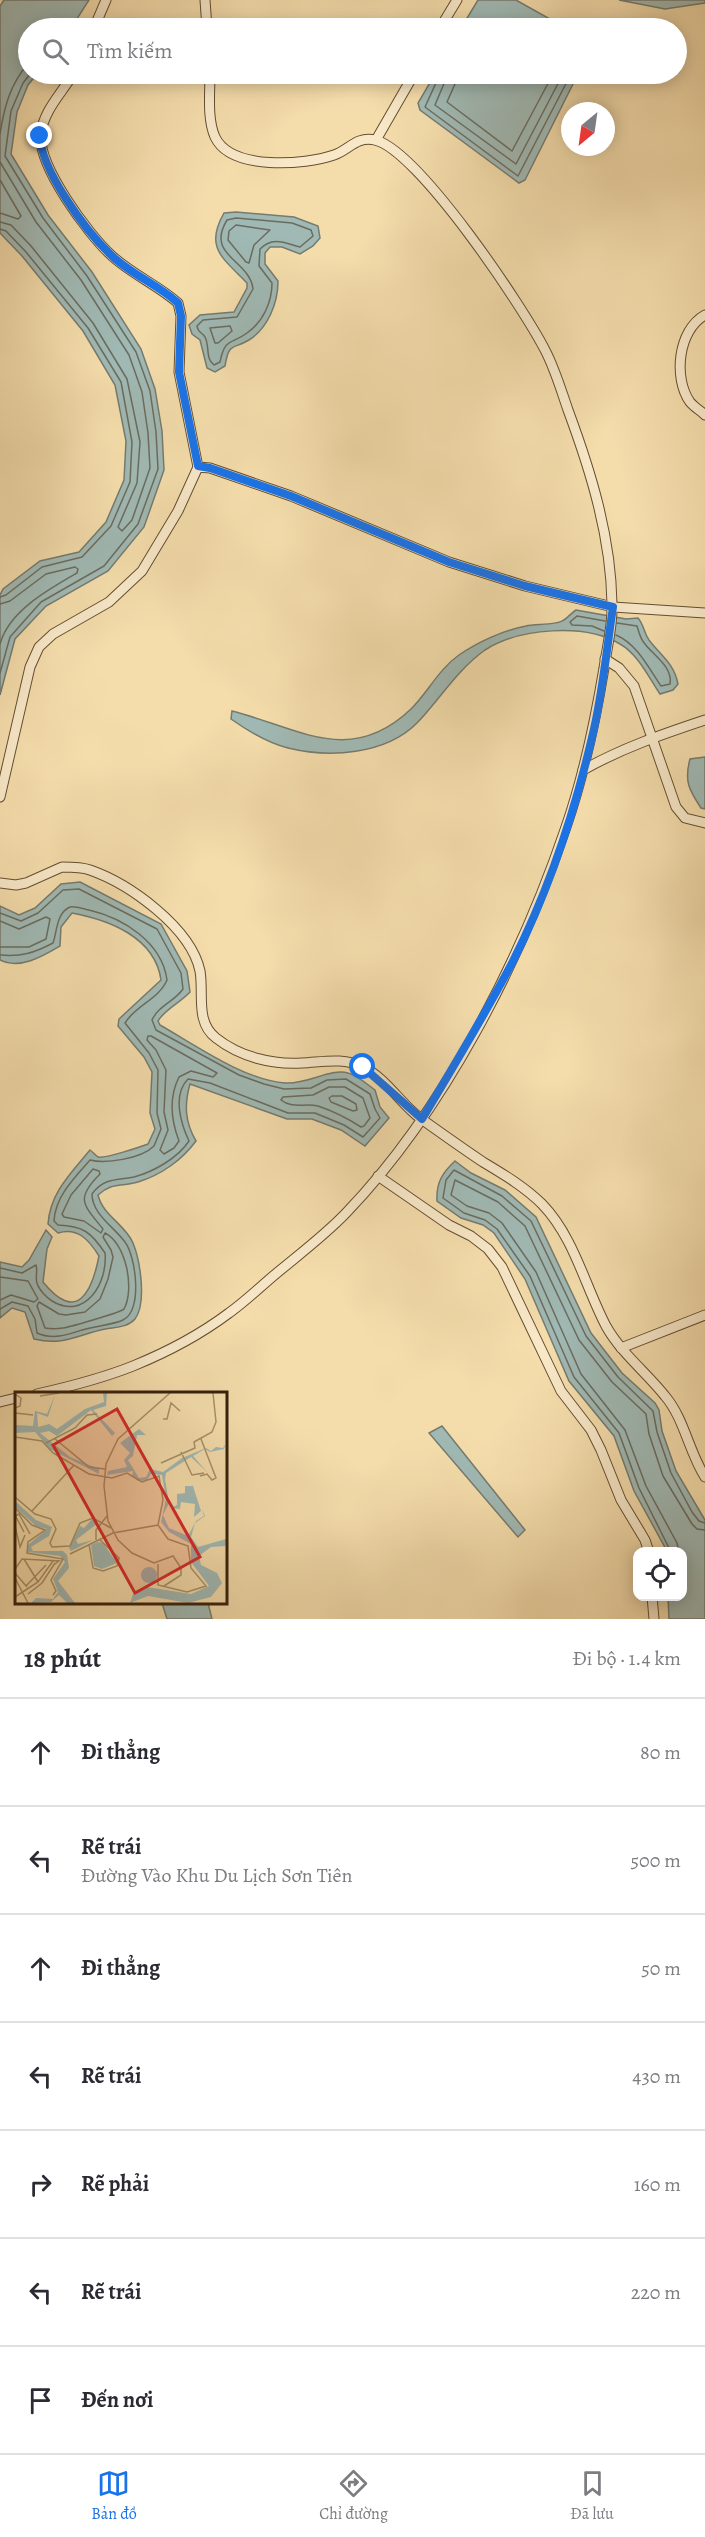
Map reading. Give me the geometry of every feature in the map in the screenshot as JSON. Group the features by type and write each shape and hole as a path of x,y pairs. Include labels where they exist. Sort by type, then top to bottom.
{"street":[{"path":"98,18 106,0"},
{"path":"205,0 206,18"},
{"path":"446,18 457,0"},
{"path":"0,796 30,668 39,647 53,634 109,602 142,571 178,511 198,466 179,372 181,316 178,303 110,254 69,202 47,163 41,147 42,126 46,116 67,84"},
{"path":"44,1392 132,1366 189,1338 226,1316 345,1214 422,1119 469,1041 527,931 558,852 595,727 613,607 602,517 585,456 547,352 514,300 449,208 410,162 376,140 355,141 337,154 306,161 268,163 243,158 222,146 215,137 210,113 210,84"},
{"path":"376,140 408,84"},
{"path":"705,315 685,338 679,370 690,402 705,415"},
{"path":"198,466 291,496 449,562 525,586 613,607 705,613"},
{"path":"605,659 619,668 634,686 676,807 685,818 705,823"},
{"path":"583,770 610,755 652,737 705,720"},
{"path":"0,884 26,883 45,873 70,867 91,870 134,892 180,933 193,953 200,971 202,1018 214,1037 237,1051 268,1062 301,1064 334,1059 363,1067 422,1119 541,1203 561,1228 597,1308 621,1348 666,1396 705,1477"},
{"path":"378,1176 449,1225 471,1236 488,1249 502,1268 561,1391 596,1440 621,1500 648,1547"},
{"path":"621,1348 705,1315"},
{"path":"0,1402 15,1398"},
{"path":"652,1601 654,1619"}],"water":[{"path":"4,0 89,0 77,18 18,18 18,84 29,84 17,112 11,154 48,215 92,272 141,349 155,389 162,431 164,470 144,527 108,571 46,606 15,639 0,695 0,595 3,589 40,561 79,552 106,522 124,480 126,441 115,385 83,331 22,256 0,233 0,6"},
{"path":"478,0 516,0 548,18 467,18"},
{"path":"619,0 705,0 705,3 665,9"},
{"path":"429,84 573,84 564,102 561,102 561,108 525,180 519,183 420,110 418,103"},
{"path":"224,213 294,217 318,226 320,238 313,246 300,254 282,247 270,247 265,253 265,264 278,281 271,314 256,335 230,350 225,366 215,372 207,368 200,340 192,334 189,325 200,315 234,312 247,288 247,283 224,259 216,244 218,225"},
{"path":"576,610 626,619 638,618 649,640 670,665 678,684 673,690 660,694 638,660 620,644 606,637 589,633 552,631 516,637 485,650 457,676 417,723 404,734 373,748 321,753 288,748 258,736 231,719 232,711 324,738 345,740 367,736 389,726 411,709 445,667 466,650 509,630 559,622"},
{"path":"705,757 705,809 701,808 691,790 688,773 690,759"},
{"path":"80,882 161,924 187,971 190,992 161,1017 158,1021 160,1025 237,1069 269,1080 293,1083 334,1073 351,1074 375,1090 380,1107 389,1118 365,1146 341,1130 312,1119 287,1119 190,1084 187,1113 196,1141 170,1166 155,1175 138,1182 112,1186 98,1195 104,1209 125,1230 136,1250 140,1270 139,1312 132,1322 125,1326 70,1339 45,1341 34,1339 25,1312 12,1308 0,1318 0,1262 22,1267 29,1260 46,1230 52,1237 47,1249 43,1282 65,1301 74,1302 81,1298 92,1281 99,1256 82,1236 71,1232 58,1233 48,1224 57,1193 90,1150 98,1157 102,1157 138,1148 148,1144 155,1129 150,1113 152,1072 144,1057 118,1026 119,1019 161,980 150,952 128,933 115,926 72,913 61,927 60,946 23,963 8,963 0,960 0,906 19,915 35,908 61,884"},
{"path":"455,1161 471,1173 505,1190 536,1217 591,1333 622,1373 655,1403 676,1471 705,1520 705,1619 669,1619 668,1601 687,1601 687,1547 665,1547 634,1491 614,1436 569,1381 525,1279 494,1233 483,1225 461,1218 437,1201 441,1179"},
{"path":"442,1426 525,1530 518,1537 429,1433"},
{"path":"162,1604 208,1604 212,1619 167,1619"}],"route":[{"path":"40,136 41,147 59,187 110,254 132,272 148,280 174,299 181,309 178,345 179,372 198,466 291,496 449,562 525,586 613,607 595,727 576,798 536,911 513,960 469,1041 422,1119 406,1107 386,1084 363,1067"}]}
